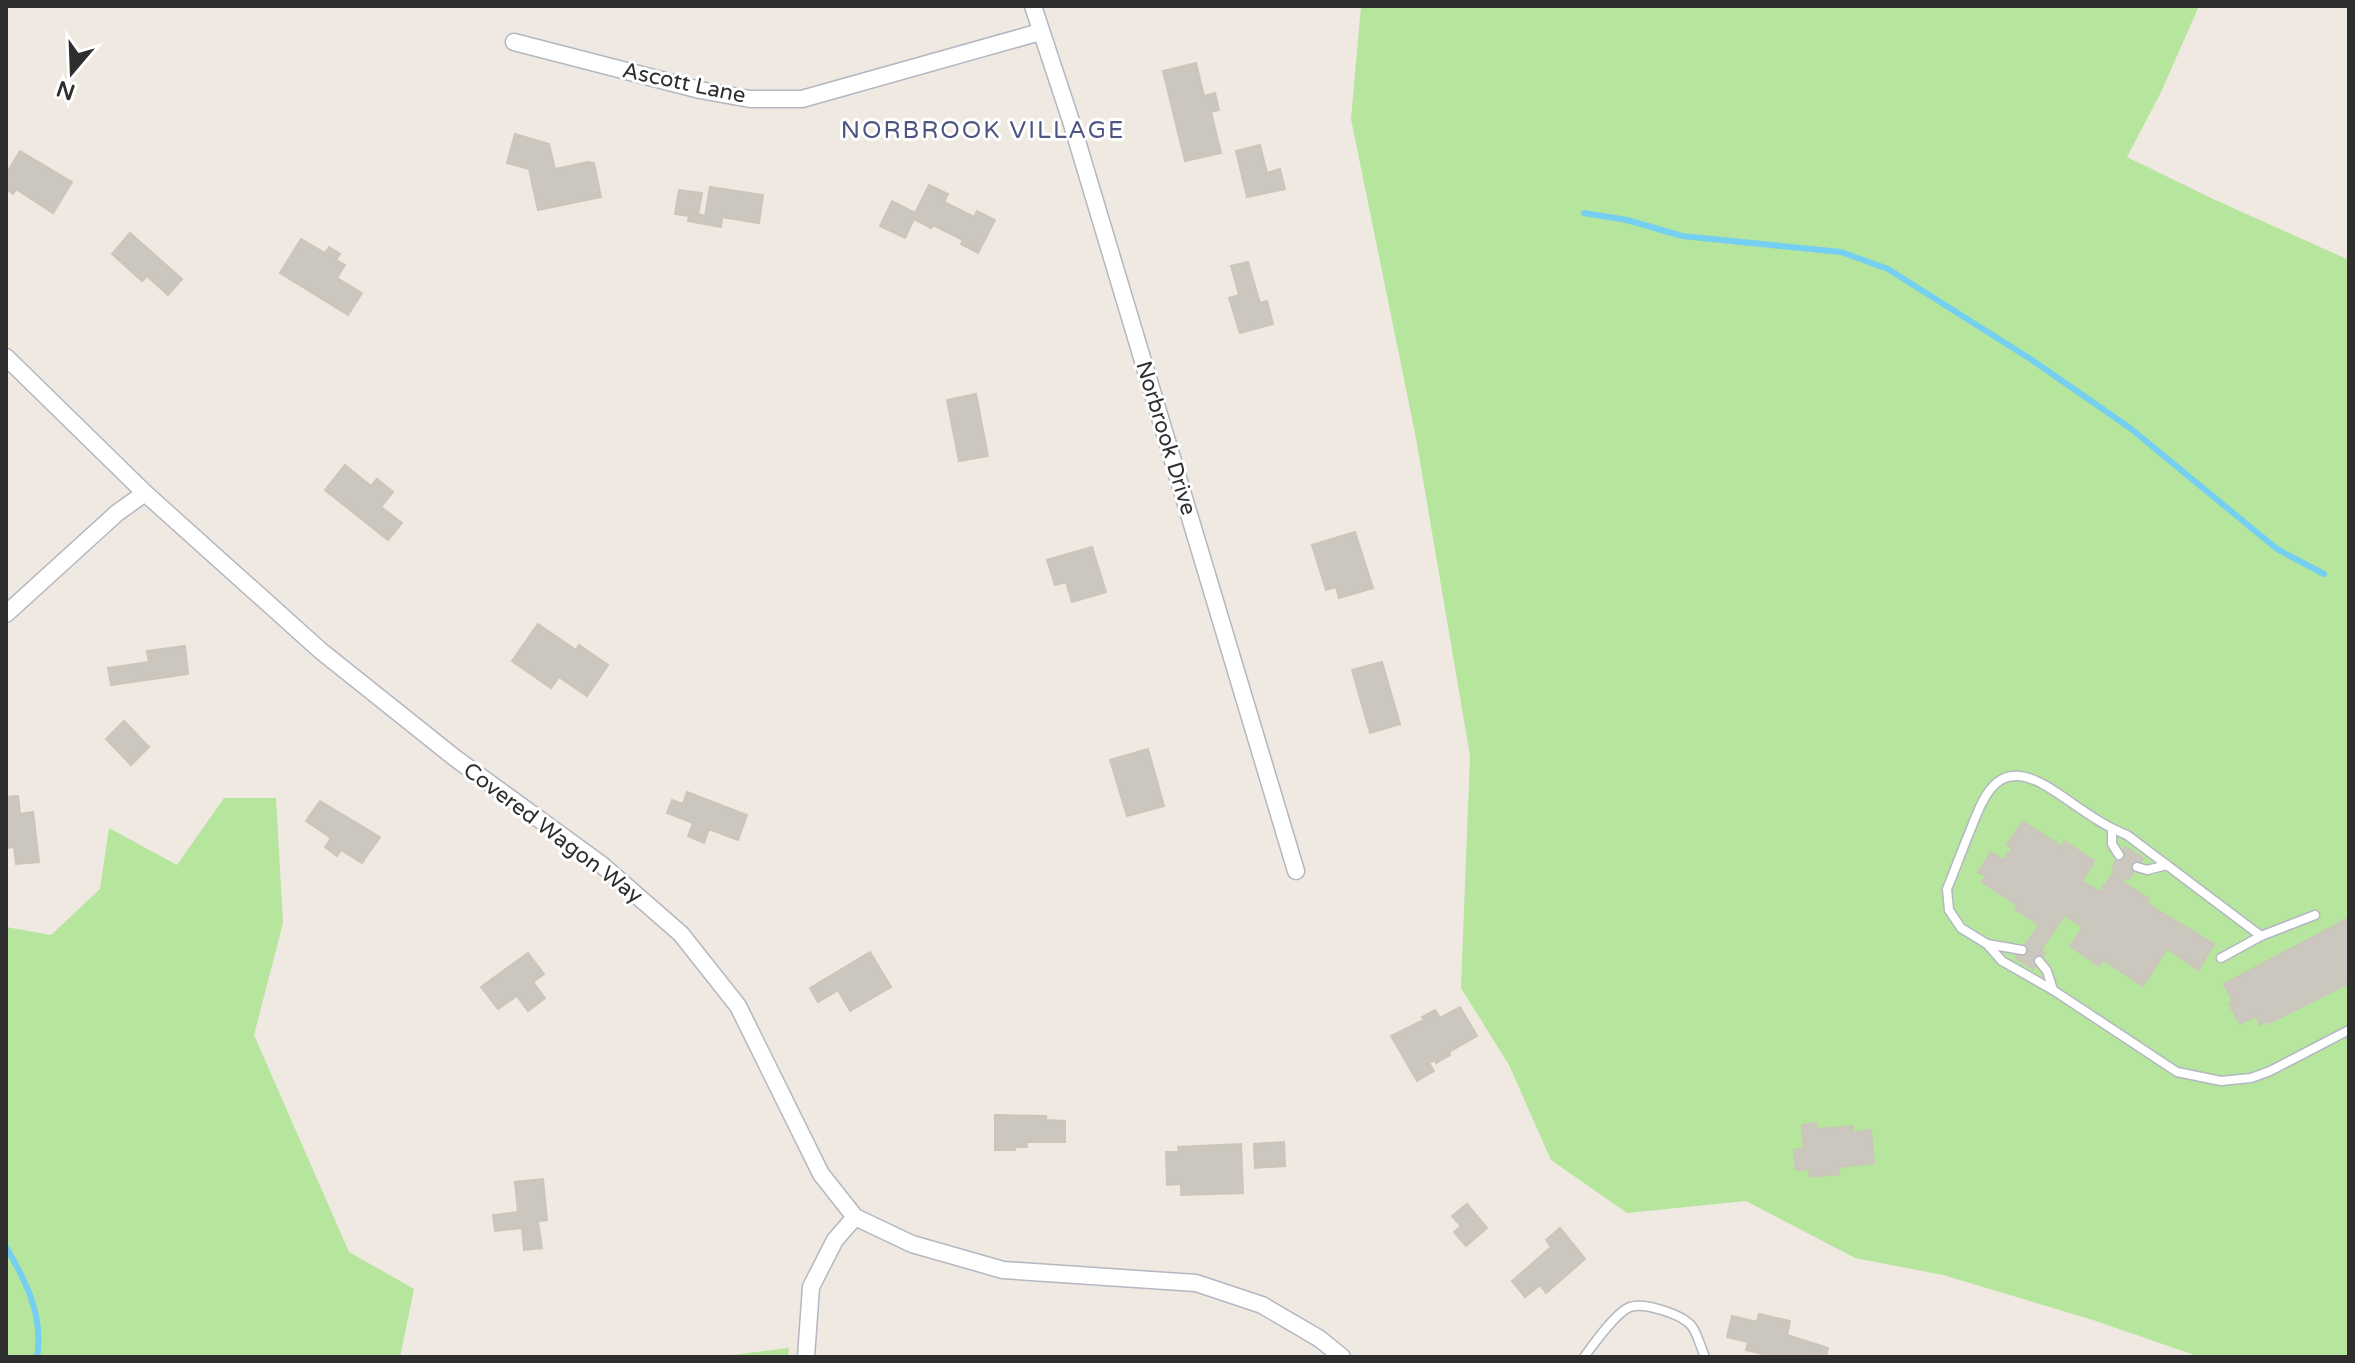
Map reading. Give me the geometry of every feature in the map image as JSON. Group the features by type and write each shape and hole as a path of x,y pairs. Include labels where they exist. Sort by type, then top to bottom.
{"street":[{"name":"Norbrook Drive","path":"1033,6 1071,121 1296,871"},
{"name":"Ascott Lane","path":"514,42 700,90 750,99 802,99 1040,32"},
{"name":"Covered Wagon Way","path":"6,357 145,493 321,651 455,758 602,865 681,934 738,1006 821,1174 855,1217 912,1244 1003,1270 1196,1283 1262,1305 1320,1339 1342,1357"},
{"path":"6,614 117,513 145,493"},
{"path":"806,1357 811,1287 835,1240 855,1217"}],"lane":[{"path":"2261,936 2127,835 2112,830 2047,786 2027,777 2005,778 1988,789 1947,889 1949,910 1961,928 1987,944 2002,961 2053,990 2177,1072 2221,1081 2251,1078 2349,1030"},
{"path":"2112,830 2112,844 2119,855"},
{"path":"2137,867 2147,870 2167,865"},
{"path":"2221,958 2261,936 2315,915"},
{"path":"1987,944 2022,950"},
{"path":"2039,961 2047,971 2053,990"},
{"path":"1584,1357 1616,1318 1629,1307 1643,1306 1681,1318 1693,1327 1705,1357"}],"green space":[{"path":"1361,6 2199,6 2161,92 2127,157 2349,260 2349,1357 2200,1357 2096,1321 1943,1275 1855,1258 1746,1201 1627,1213 1551,1160 1509,1065 1461,988 1470,756 1416,438 1351,119"},
{"path":"224,798 276,798 283,923 254,1035 349,1252 414,1289 400,1357 6,1357 6,927 51,935 100,889 109,828 177,865"},
{"path":"789,1348 788,1357 716,1357"}],"building":[{"path":"1196,63 1204,96 1215,93 1219,110 1211,112 1221,153 1185,161 1163,71"},
{"path":"515,134 549,144 555,169 594,163 601,197 538,210 529,169 507,163"},
{"path":"1260,145 1267,173 1280,169 1285,189 1247,197 1236,151"},
{"path":"20,151 72,182 53,213 16,189 13,194 6,189 6,174"},
{"path":"929,185 948,194 944,202 974,217 977,211 995,220 978,253 961,244 963,240 914,219 905,238 880,226 892,201 915,213"},
{"path":"710,187 763,195 759,223 722,217 721,227 688,221 689,216 675,214 679,190 702,193 698,214 705,216"},
{"path":"130,233 182,279 168,295 147,276 142,281 112,254"},
{"path":"301,239 325,253 329,247 340,254 336,260 345,265 337,278 362,293 348,315 280,273"},
{"path":"1248,262 1260,303 1267,301 1273,324 1240,333 1229,298 1239,295 1231,266"},
{"path":"976,394 988,456 959,461 947,400"},
{"path":"345,465 371,486 377,479 393,492 381,507 402,523 388,540 325,490"},
{"path":"1355,532 1373,588 1339,598 1336,587 1326,590 1312,545"},
{"path":"1092,547 1106,592 1072,602 1066,582 1055,585 1047,560"},
{"path":"538,624 576,650 579,645 608,665 587,696 559,677 551,688 512,661"},
{"path":"185,646 188,674 111,685 108,668 149,662 147,651"},
{"path":"1382,662 1400,724 1370,733 1352,670"},
{"path":"124,721 149,747 131,765 106,739"},
{"path":"1148,749 1164,806 1127,816 1110,760"},
{"path":"687,792 747,815 738,840 709,829 704,843 688,836 693,823 667,813 672,800 683,804"},
{"path":"18,796 20,814 33,812 39,862 16,864 14,847 6,848 6,797"},
{"path":"320,801 380,837 362,863 341,850 337,856 325,847 331,838 306,821"},
{"path":"2023,822 2062,847 2064,841 2094,861 2082,881 2100,892 2115,870 2112,867 2125,847 2143,858 2129,879 2125,877 2122,881 2149,899 2146,903 2214,944 2198,970 2167,948 2143,986 2103,960 2099,966 2070,946 2083,927 2064,915 2041,950 2045,953 2033,969 2016,958 2039,925 2015,909 2017,905 1982,882 1986,876 1978,872 1991,852 2004,860 2012,848 2007,845"},
{"path":"2349,918 2349,983 2269,1023 2268,1020 2260,1025 2256,1016 2240,1024 2229,1004 2233,1002 2224,984"},
{"path":"870,952 891,987 850,1011 838,990 818,1002 810,988"},
{"path":"528,953 544,974 533,982 545,998 528,1011 517,996 498,1009 481,987"},
{"path":"1460,1007 1477,1036 1436,1063 1435,1060 1429,1063 1434,1071 1417,1081 1391,1036 1424,1020 1422,1017 1435,1010 1440,1018"},
{"path":"995,1115 1046,1116 1046,1120 1065,1121 1065,1142 1027,1142 1027,1147 1015,1147 1015,1150 995,1150"},
{"path":"1816,1123 1817,1129 1853,1126 1853,1132 1871,1130 1874,1163 1838,1167 1839,1174 1810,1177 1809,1169 1796,1170 1794,1150 1804,1149 1802,1125"},
{"path":"1284,1142 1285,1166 1255,1168 1254,1144"},
{"path":"1241,1144 1243,1193 1181,1195 1181,1184 1167,1185 1166,1152 1179,1152 1178,1147"},
{"path":"543,1179 547,1220 538,1221 542,1248 524,1250 522,1228 495,1231 493,1215 518,1212 515,1182"},
{"path":"1467,1204 1487,1228 1466,1246 1454,1232 1461,1226 1452,1216"},
{"path":"1560,1228 1585,1259 1546,1293 1540,1285 1525,1297 1512,1281 1551,1247 1546,1240"},
{"path":"1759,1314 1790,1321 1787,1335 1828,1348 1826,1357 1775,1357 1746,1350 1748,1342 1727,1337 1732,1316 1757,1322"}],"waterway":[{"path":"1584,213 1627,220 1682,236 1841,252 1888,269 2032,360 2130,428 2277,549 2324,574"},
{"path":"6,1247 36,1314 37,1357"}],"district":[{"name":"NORBROOK VILLAGE","path":"983,130"}]}
